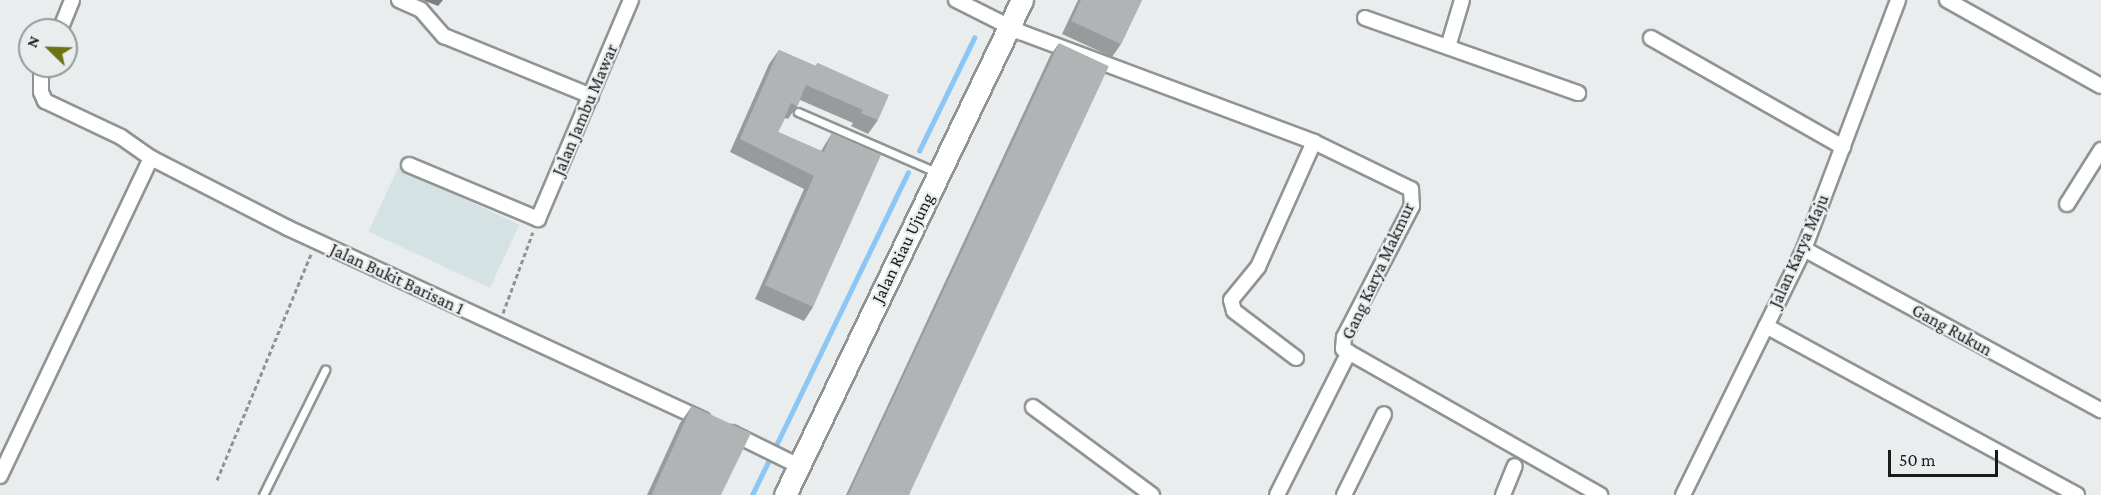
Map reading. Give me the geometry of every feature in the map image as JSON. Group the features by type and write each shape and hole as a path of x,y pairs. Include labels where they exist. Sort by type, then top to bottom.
{"main road":[{"name":"Jalan Riau Ujung","path":"785,495 794,463 939,173 1022,0"}],"street":[{"path":"65,18 72,0"},
{"path":"399,0 421,10 444,36 591,96"},
{"name":"Jalan Jambu Mawar","path":"538,219 631,0"},
{"path":"956,0 1009,26"},
{"path":"1448,46 1462,0"},
{"name":"Jalan Karya Maju","path":"1683,495 1804,249 1898,0"},
{"path":"1947,0 2101,86"},
{"path":"1365,18 1578,93"},
{"name":"Gang Karya Makmur","path":"1009,26 1314,142 1411,189 1412,206 1344,337 1343,349 1600,495"},
{"path":"1651,38 1843,147"},
{"name":"Jalan Bukit Barisan 1","path":"41,78 41,92 45,101 121,137 151,158 316,241 794,463"},
{"path":"1296,358 1234,311 1231,300 1258,267 1314,142"},
{"path":"2067,204 2101,150"},
{"path":"0,476 151,158"},
{"path":"410,165 538,219"},
{"name":"Gang Rukun","path":"1804,249 2101,410"},
{"path":"1766,326 2077,495"},
{"path":"1277,495 1349,352"},
{"path":"1033,407 1152,495"},
{"path":"1344,495 1384,414"},
{"path":"1503,495 1515,466"}],"lane":[{"path":"798,112 939,173"},
{"path":"263,495 325,370"},
{"path":"1515,466 1520,451"}],"path":[{"path":"498,325 538,219"},
{"path":"217,480 316,241"}],"shaded area":[{"path":"398,168 519,225 490,288 368,231"}],"building":[{"path":"1081,0 1142,0 1121,44 1071,21"},
{"path":"1059,43 1109,66 909,495 849,494"},
{"path":"779,50 816,66 818,63 889,95 878,120 861,113 863,110 806,85 797,106 791,103 778,132 824,152 832,133 881,155 813,307 765,285 814,176 740,139"},
{"path":"692,406 751,433 721,495 654,495 652,494"}],"waterway":[{"path":"919,151 974,38"},
{"path":"752,495 908,173"}]}
